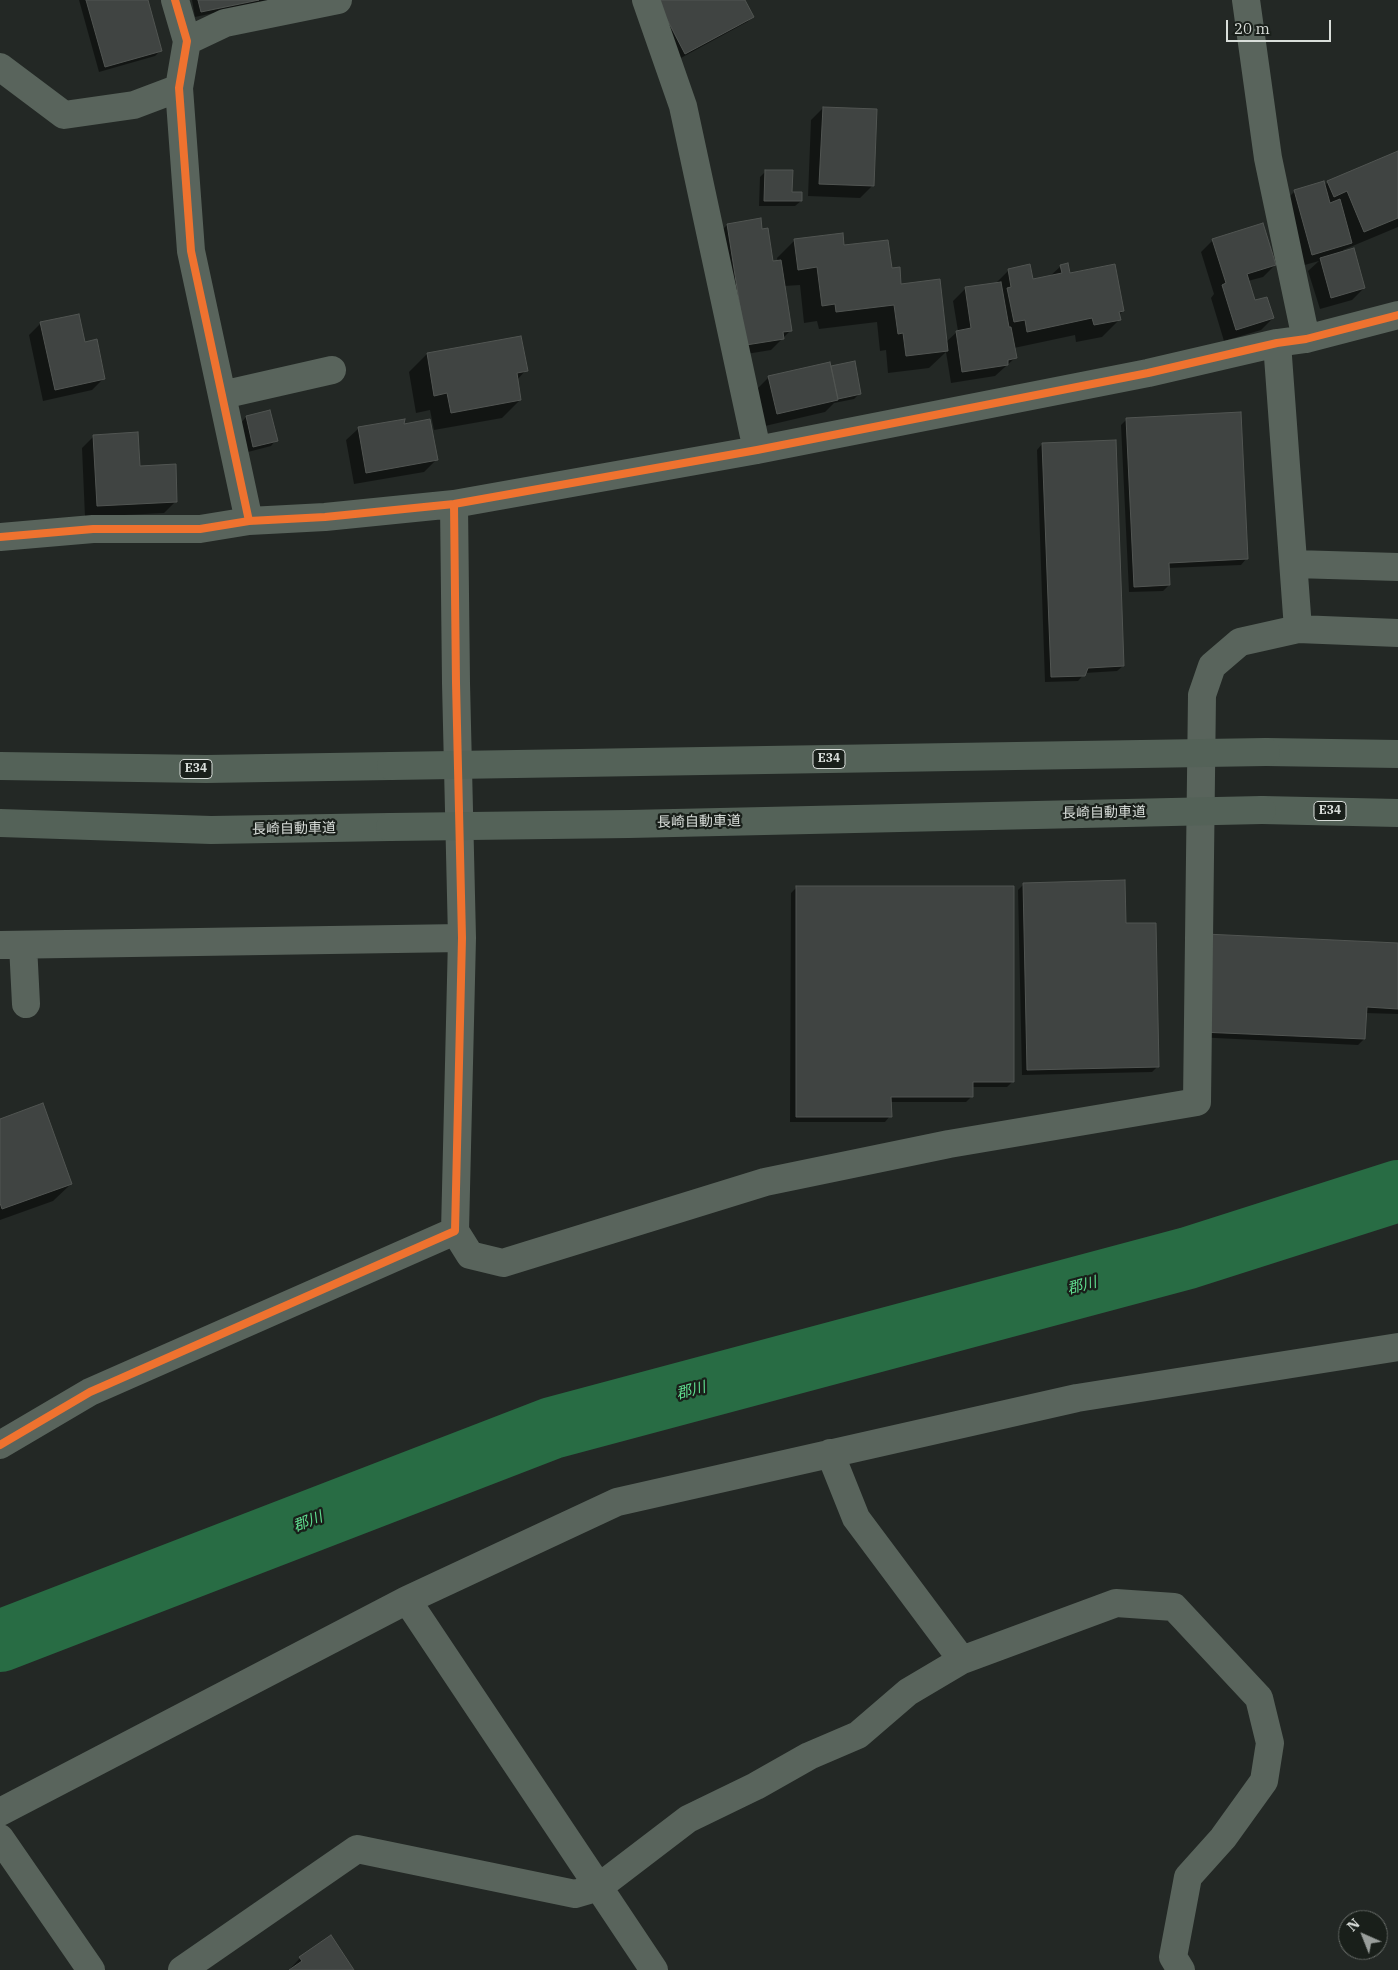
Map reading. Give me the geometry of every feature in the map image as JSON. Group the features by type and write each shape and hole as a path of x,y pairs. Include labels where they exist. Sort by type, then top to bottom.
{"highway":[{"name":"E34","path":"0,766 206,769 1266,752 1398,754"},
{"name":"長崎自動車道","path":"0,823 211,830 639,824 1262,810 1398,813"}],"street":[{"path":"175,0 187,42 179,88 191,251 249,521"},
{"path":"187,42 225,23 338,0"},
{"path":"646,0 683,106 757,450"},
{"path":"1246,0 1268,158 1306,339"},
{"path":"0,67 64,115 134,105 179,88"},
{"path":"0,537 93,529 200,529 249,521 325,518 454,504 757,450 1148,373 1277,343 1306,339 1398,315"},
{"path":"1277,343 1298,630"},
{"path":"222,395 332,370"},
{"path":"454,504 462,938 456,1231 470,1255 504,1263 765,1182 949,1144 1197,1102 1202,695 1212,666 1240,642 1298,630 1398,633"},
{"path":"1294,564 1398,567"},
{"path":"26,1004 11,945 462,938"},
{"path":"0,1445 90,1392 456,1231"},
{"path":"0,1812 407,1600 617,1502 1077,1398 1398,1346"},
{"path":"830,1453 856,1518 962,1660"},
{"path":"407,1600 654,1970"},
{"path":"182,1970 357,1849 575,1894 598,1887 688,1818 756,1786 809,1756 858,1735 908,1692 962,1660 1116,1603 1174,1607 1259,1698 1270,1743 1264,1781 1223,1838 1188,1877 1173,1957 1181,1970"},
{"path":"0,1838 91,1970"}],"building":[{"path":"86,0 148,0 162,51 105,67"},
{"path":"198,0 259,0 201,12"},
{"path":"657,0 745,0 754,17 685,54"},
{"path":"823,107 877,109 874,186 819,184"},
{"path":"1398,151 1398,218 1364,232 1347,191 1334,197 1327,181"},
{"path":"765,170 793,170 792,192 802,192 802,201 764,201"},
{"path":"1324,181 1330,203 1340,199 1352,243 1312,255 1294,190"},
{"path":"761,218 762,229 768,228 773,261 781,260 792,331 783,332 784,339 746,345 727,224"},
{"path":"1263,223 1276,265 1247,274 1255,300 1267,297 1274,318 1236,330 1222,285 1226,283 1212,239"},
{"path":"843,233 844,245 888,240 892,268 900,267 901,284 940,279 948,351 906,356 903,333 898,334 894,305 836,312 835,304 822,306 817,267 798,270 794,239"},
{"path":"1354,248 1365,288 1331,298 1320,258"},
{"path":"1068,263 1070,273 1115,264 1124,311 1119,312 1121,320 1094,325 1092,318 1027,332 1025,320 1014,322 1007,288 1011,287 1008,269 1030,264 1033,279 1062,273 1060,265"},
{"path":"1001,282 1017,358 1008,360 1008,365 962,372 956,331 971,328 965,287"},
{"path":"79,314 85,342 97,339 105,379 55,390 40,322"},
{"path":"521,336 528,371 517,373 521,400 451,413 447,393 434,396 427,353"},
{"path":"855,361 861,394 838,399 831,366"},
{"path":"830,362 838,400 777,414 768,376"},
{"path":"270,410 278,441 253,447 246,416"},
{"path":"1241,412 1248,559 1169,563 1170,585 1134,587 1126,418"},
{"path":"405,419 404,424 430,419 438,460 366,473 358,427"},
{"path":"138,432 140,466 176,464 177,502 97,506 93,435"},
{"path":"1116,440 1124,666 1088,668 1085,676 1051,677 1042,443"},
{"path":"1125,880 1126,923 1156,923 1159,1067 1027,1070 1023,883"},
{"path":"796,886 1014,886 1014,1082 973,1082 973,1097 891,1097 892,1117 796,1117"},
{"path":"1205,934 1398,943 1398,1009 1367,1007 1365,1039 1200,1032"},
{"path":"43,1103 72,1184 2,1209 0,1203 0,1119"},
{"path":"331,1935 354,1970 289,1970 302,1961 299,1957"}],"waterway":[{"name":"郡川","path":"0,1641 552,1428 1188,1258 1398,1191"}],"cycle path":[{"path":"175,0 187,41 179,88 191,251 249,521"},
{"path":"0,537 93,529 200,529 249,521 325,517 454,504 757,450 1148,373 1277,343 1306,339 1398,315"},
{"path":"0,1445 90,1392 455,1231 462,938 454,504"}]}
